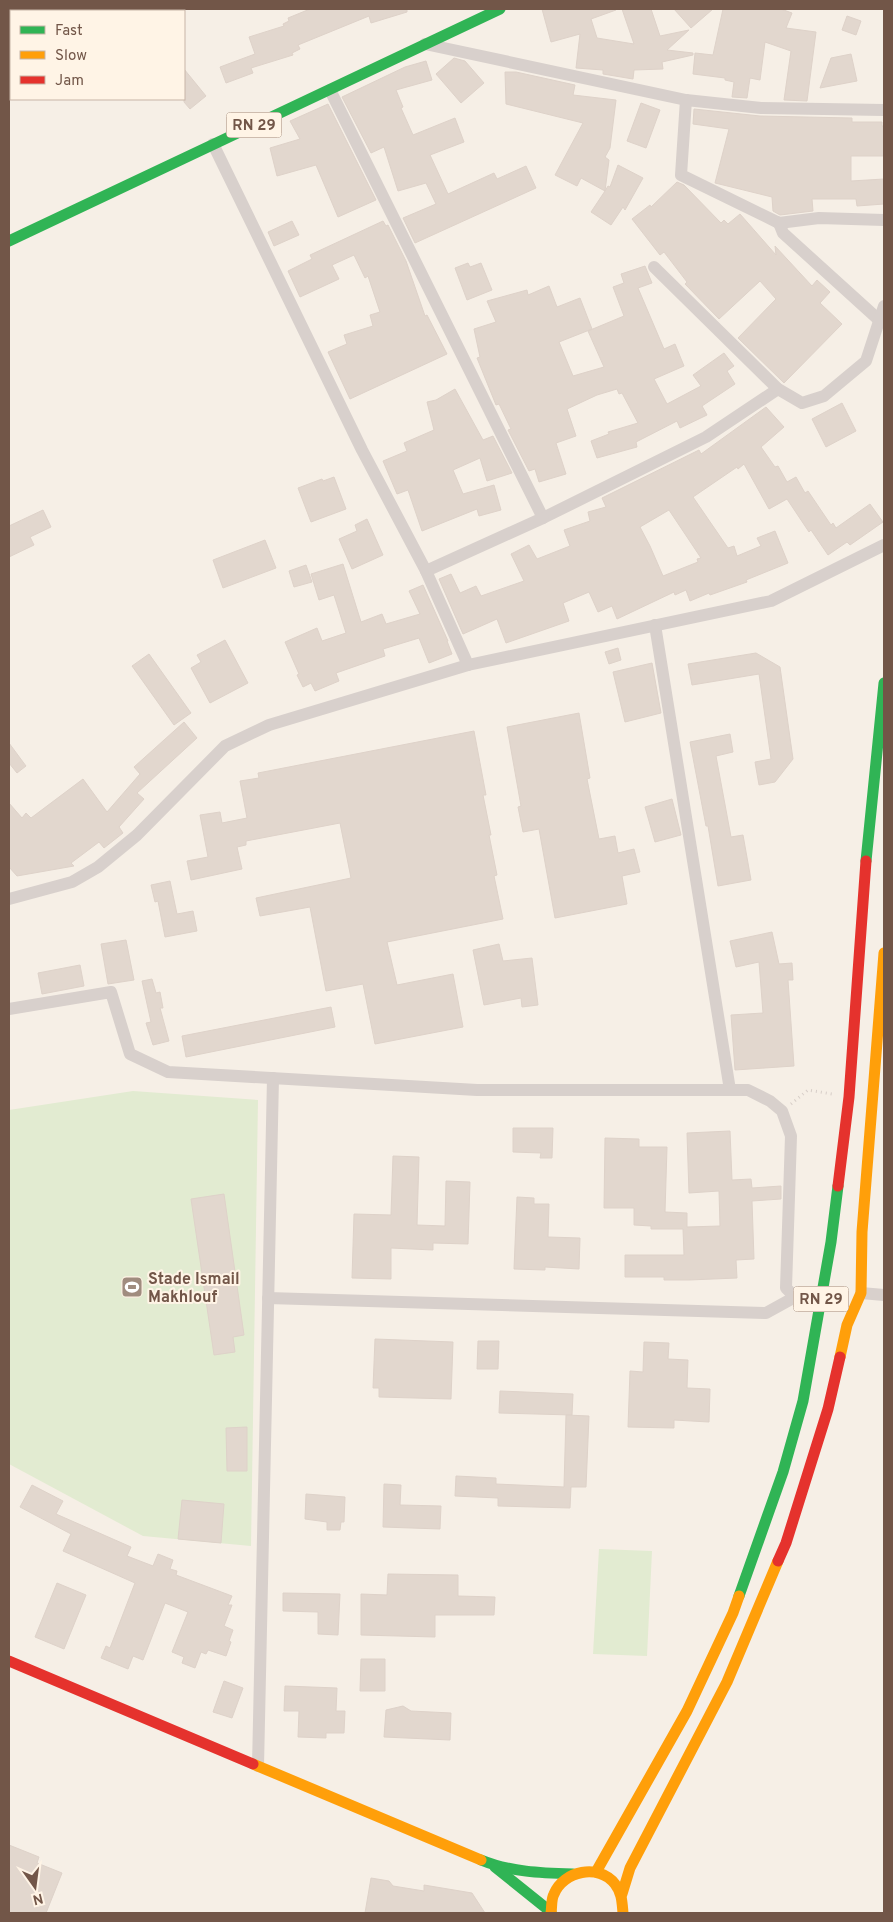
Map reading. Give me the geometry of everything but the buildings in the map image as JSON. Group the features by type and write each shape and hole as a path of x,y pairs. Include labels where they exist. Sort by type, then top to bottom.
{"main road":[{"name":"RN 29","path":"9,241 500,9"},
{"name":"RN 29","path":"596,1872 687,1711 733,1613 757,1548 803,1401 831,1242 849,1097 868,833 884,683"},
{"name":"RN 29","path":"625,1907 630,1868 727,1682 786,1544 828,1409 847,1325 861,1293 862,1232 884,953"},
{"path":"9,1661 493,1865 530,1872 573,1874"},
{"path":"493,1865 551,1913"},
{"path":"551,1913 551,1900 555,1889 563,1880 573,1874 584,1871 596,1872 607,1876 616,1884 625,1907"}],"street":[{"path":"425,44 686,100 761,108 884,110"},
{"path":"330,90 543,518"},
{"path":"686,100 681,175 780,223 819,218 884,220"},
{"path":"213,144 362,450 426,571 468,664"},
{"path":"780,223 783,233 879,320"},
{"path":"654,267 778,388 802,403 824,396 866,361 884,306"},
{"path":"426,571 543,518 706,437 778,388"},
{"path":"11,895 72,882 98,867 137,835 225,746 269,725 468,664 771,601 884,545"},
{"path":"655,625 730,1090"},
{"path":"9,1009 111,992 130,1054 168,1072 477,1090 748,1090 770,1101 782,1111 791,1136 786,1288 795,1297 820,1302"},
{"path":"258,1766 273,1078"},
{"path":"861,1293 884,1295"},
{"path":"268,1298 766,1312 795,1297"}],"green space":[{"name":"Stade Ismail Makhlouf","path":"133,1091 258,1100 251,1546 143,1536 9,1464 9,1110"},
{"path":"599,1549 652,1551 647,1656 593,1654"}],"traffic: fast":[{"path":"9,241 500,9"},
{"path":"866,861 884,683"},
{"path":"739,1596 783,1472 803,1401 831,1242 838,1186"},
{"path":"481,1860 515,1869 573,1874"},
{"path":"495,1867 551,1912"}],"traffic: slow":[{"path":"840,1357 847,1325 861,1293 862,1232 884,953"},
{"path":"622,1894 630,1868 727,1682 778,1561"},
{"path":"596,1872 687,1711 733,1613 739,1596"},
{"path":"253,1764 481,1860"},
{"path":"551,1913 552,1898 559,1886 573,1875 582,1872 600,1873 608,1877 615,1884 620,1894 623,1913"}],"traffic: jam":[{"path":"838,1186 849,1097 866,861"},
{"path":"778,1561 786,1543 828,1409 840,1357"},
{"path":"9,1661 253,1764"}],"place":[{"name":"Stade Ismail Makhlouf","path":"132,1287"}]}
